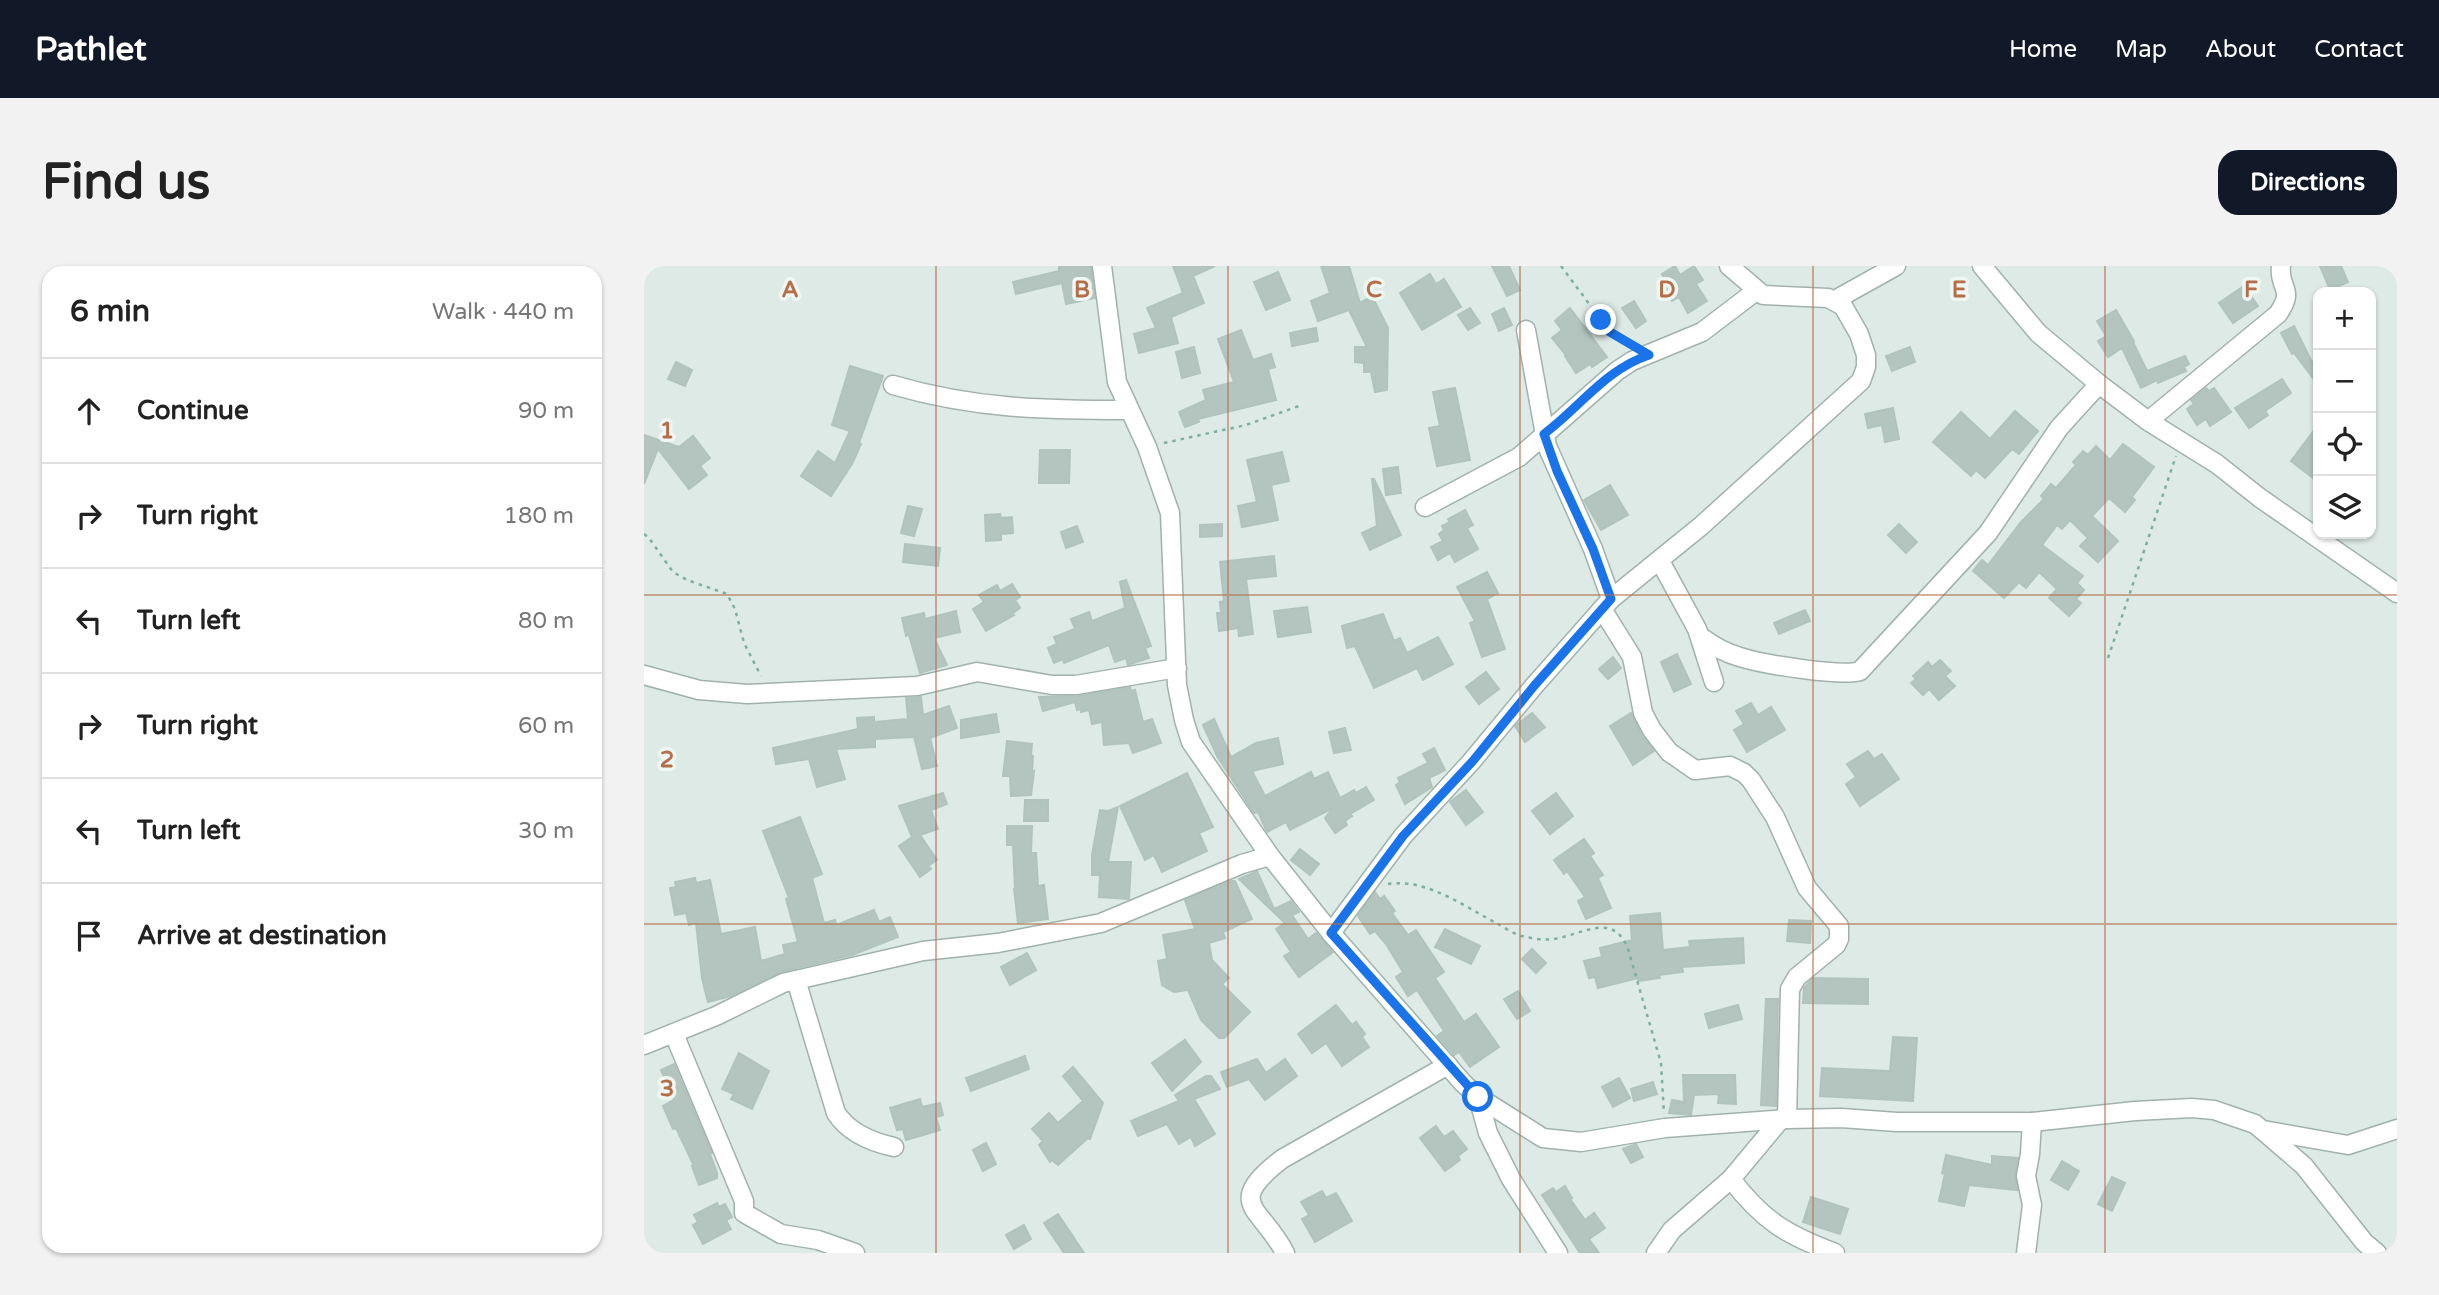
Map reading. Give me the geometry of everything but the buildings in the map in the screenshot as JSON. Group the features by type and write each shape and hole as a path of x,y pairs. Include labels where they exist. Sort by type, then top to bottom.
{"street":[{"path":"1102,266 1118,382 1147,447 1170,513 1177,685 1191,742 1270,856 1331,933 1478,1097 1543,1138 1581,1142 1665,1128 1784,1119 2032,1122 2192,1108 2229,1114 2255,1124 2304,1166 2364,1242 2377,1253"},
{"path":"1729,266 1756,291 1771,296 1835,300 1896,266"},
{"path":"1982,266 2038,333 2099,384 2148,421 2217,464 2260,498 2397,593"},
{"path":"2148,421 2278,314 2287,293 2280,274 2281,266"},
{"path":"1425,507 1511,463 1562,421 1603,381 1632,361 1702,332 1756,291"},
{"path":"1331,933 1403,836 1472,762 1606,604 1660,561 1861,381 1866,367 1866,355 1848,312 1835,300"},
{"path":"1526,330 1544,434 1557,471 1593,549 1606,604 1632,657 1643,713 1669,752 1695,769 1730,766 1744,773 1775,817 1807,888 1839,926 1836,945 1797,977 1790,989 1784,1119 1731,1179 1672,1230 1657,1253"},
{"path":"1700,637 1741,658 1828,671 1860,671 1988,533 2059,428 2099,384"},
{"path":"893,385 928,395 993,406 1129,410"},
{"path":"1660,561 1700,637 1714,682"},
{"path":"644,675 699,690 747,694 930,684 977,672 1052,685 1076,685 1177,668"},
{"path":"644,1045 716,1016 764,991 796,980 923,951 998,943 1101,923 1242,864 1270,856"},
{"path":"796,980 836,1112 847,1127 874,1143 894,1147"},
{"path":"674,1034 744,1201 744,1213 781,1234 818,1240 855,1253"},
{"path":"1286,1253 1251,1205 1251,1190 1258,1179 1282,1159 1448,1065"},
{"path":"1478,1097 1488,1133 1558,1253"},
{"path":"2026,1253 2032,1205 2026,1176 2031,1154 2032,1122"},
{"path":"2263,1130 2348,1145 2397,1129"},
{"path":"1731,1179 1748,1202 1767,1219 1795,1238 1835,1253"}],"path":[{"path":"1561,266 1610,332 1649,355"},
{"path":"1147,447 1245,425 1299,406"},
{"path":"2108,658 2182,442"},
{"path":"644,534 673,572 687,580 727,594 735,609 752,661 774,692"},
{"path":"1364,888 1396,883 1420,886 1520,936 1557,939 1604,927 1620,934 1628,949 1661,1063 1665,1128"}],"route":[{"path":"1478,1097 1331,933 1403,836 1472,762 1534,686 1611,599 1593,549 1557,471 1544,434 1562,421 1603,381 1632,361 1649,355 1610,332 1601,320"}]}
